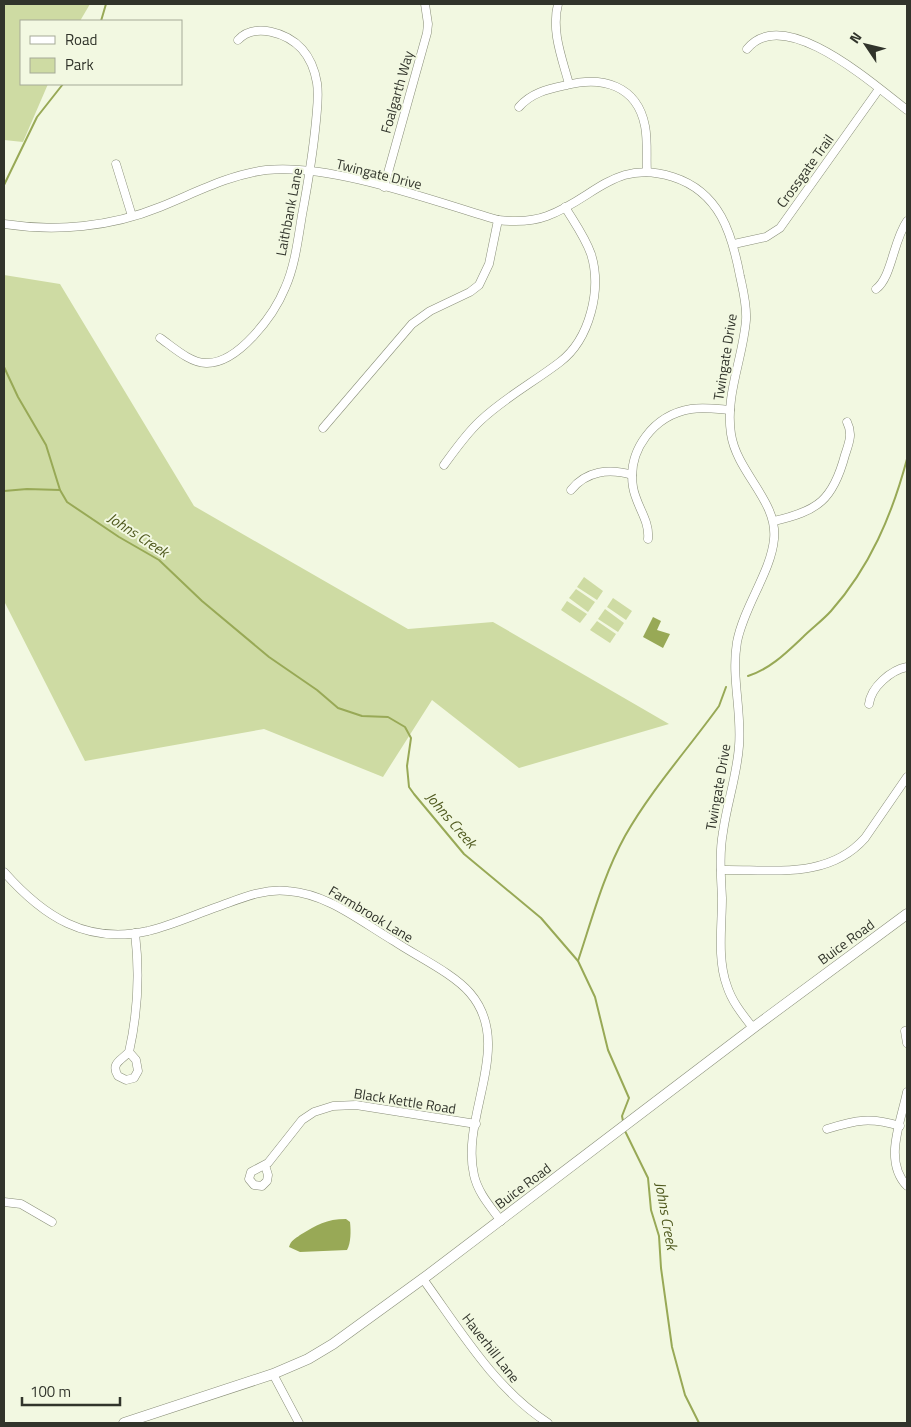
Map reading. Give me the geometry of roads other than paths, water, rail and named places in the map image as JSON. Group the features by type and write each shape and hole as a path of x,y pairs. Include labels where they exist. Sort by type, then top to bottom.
{"street":[{"name":"Foalgarth Way","path":"384,187 427,33 428,24 425,4"},
{"path":"558,4 555,23 556,37 569,84"},
{"name":"Laithbank Lane","path":"160,338 191,359 205,363 226,358 246,344 270,314 285,288 295,255 310,171 318,92 315,72 310,61 297,45 267,32 245,33 238,40"},
{"path":"747,49 756,40 768,36 801,39 823,49 907,110"},
{"path":"519,107 535,93 587,80 604,82 620,88 633,100 640,111 645,125 647,172"},
{"name":"Crossgate Trail","path":"734,244 766,237 780,228 879,89"},
{"path":"116,164 132,216"},
{"name":"Twingate Drive","path":"4,224 24,227 64,227 112,222 159,208 214,183 240,175 268,170 310,171 384,187 498,220 532,220 549,216 610,180 628,174 647,172 676,178 702,193 722,216 734,244 746,316 730,410 731,432 737,455 774,521 774,541 771,557 748,608 737,643 734,675 740,725 740,745 722,834 721,870 724,975 732,999 753,1028"},
{"path":"444,465 480,420 562,361 574,348 583,333 594,295 594,268 586,241 565,207"},
{"path":"323,428 412,324 430,310 470,292 479,285 489,264 498,220"},
{"path":"876,289 885,279 896,241 907,221"},
{"path":"648,538 648,527 634,496 632,475 634,460 640,444 650,430 676,412 691,409 730,410"},
{"path":"774,521 809,511 822,503 831,492 840,476 851,436 847,422"},
{"path":"570,490 583,478 596,472 614,471 632,475"},
{"path":"869,704 870,694 876,687 897,670 907,667"},
{"path":"721,870 812,869 838,861 857,847 865,838 907,777"},
{"name":"Farmbrook Lane","path":"4,872 35,904 69,924 105,933 135,933 161,927 247,896 267,891 302,892 334,904 457,981 478,1002 486,1021 489,1042 472,1155 474,1176 482,1195 501,1221"},
{"name":"Buice Road","path":"124,1423 274,1374 308,1359 333,1344 501,1221 753,1028 907,914"},
{"path":"130,1052 139,993 135,933"},
{"path":"906,1031 907,1043"},
{"path":"907,1092 894,1157 897,1170 907,1186"},
{"name":"Black Kettle Road","path":"265,1165 297,1124 314,1112 332,1106 356,1105 476,1124"},
{"path":"827,1130 866,1119 881,1120 900,1126"},
{"path":"4,1202 21,1204 52,1222"},
{"name":"Haverhill Lane","path":"422,1279 493,1374 525,1406 548,1423"},
{"path":"274,1374 299,1423"}],"waterway":[{"name":"Johns Creek","path":"101,20 106,4"},
{"name":"Johns Creek","path":"4,185 37,117 62,85"},
{"name":"Johns Creek","path":"4,367 18,397 46,445 60,490 67,502 119,537 159,560 202,601 269,657 317,690 338,708 362,716 388,717 405,727 411,738 407,766 409,787 414,794 464,854 541,918 578,961 595,997 608,1050 629,1098 622,1116 623,1121"},
{"path":"748,676 771,665 784,655 828,614 845,594 878,540 887,520 907,459"},
{"path":"4,491 27,489 60,490"},
{"path":"578,961 604,882 625,836 658,786 719,706 726,687"},
{"name":"Johns Creek","path":"625,1131 648,1178 651,1210 659,1236 661,1268 672,1347 685,1395 699,1423"}]}
